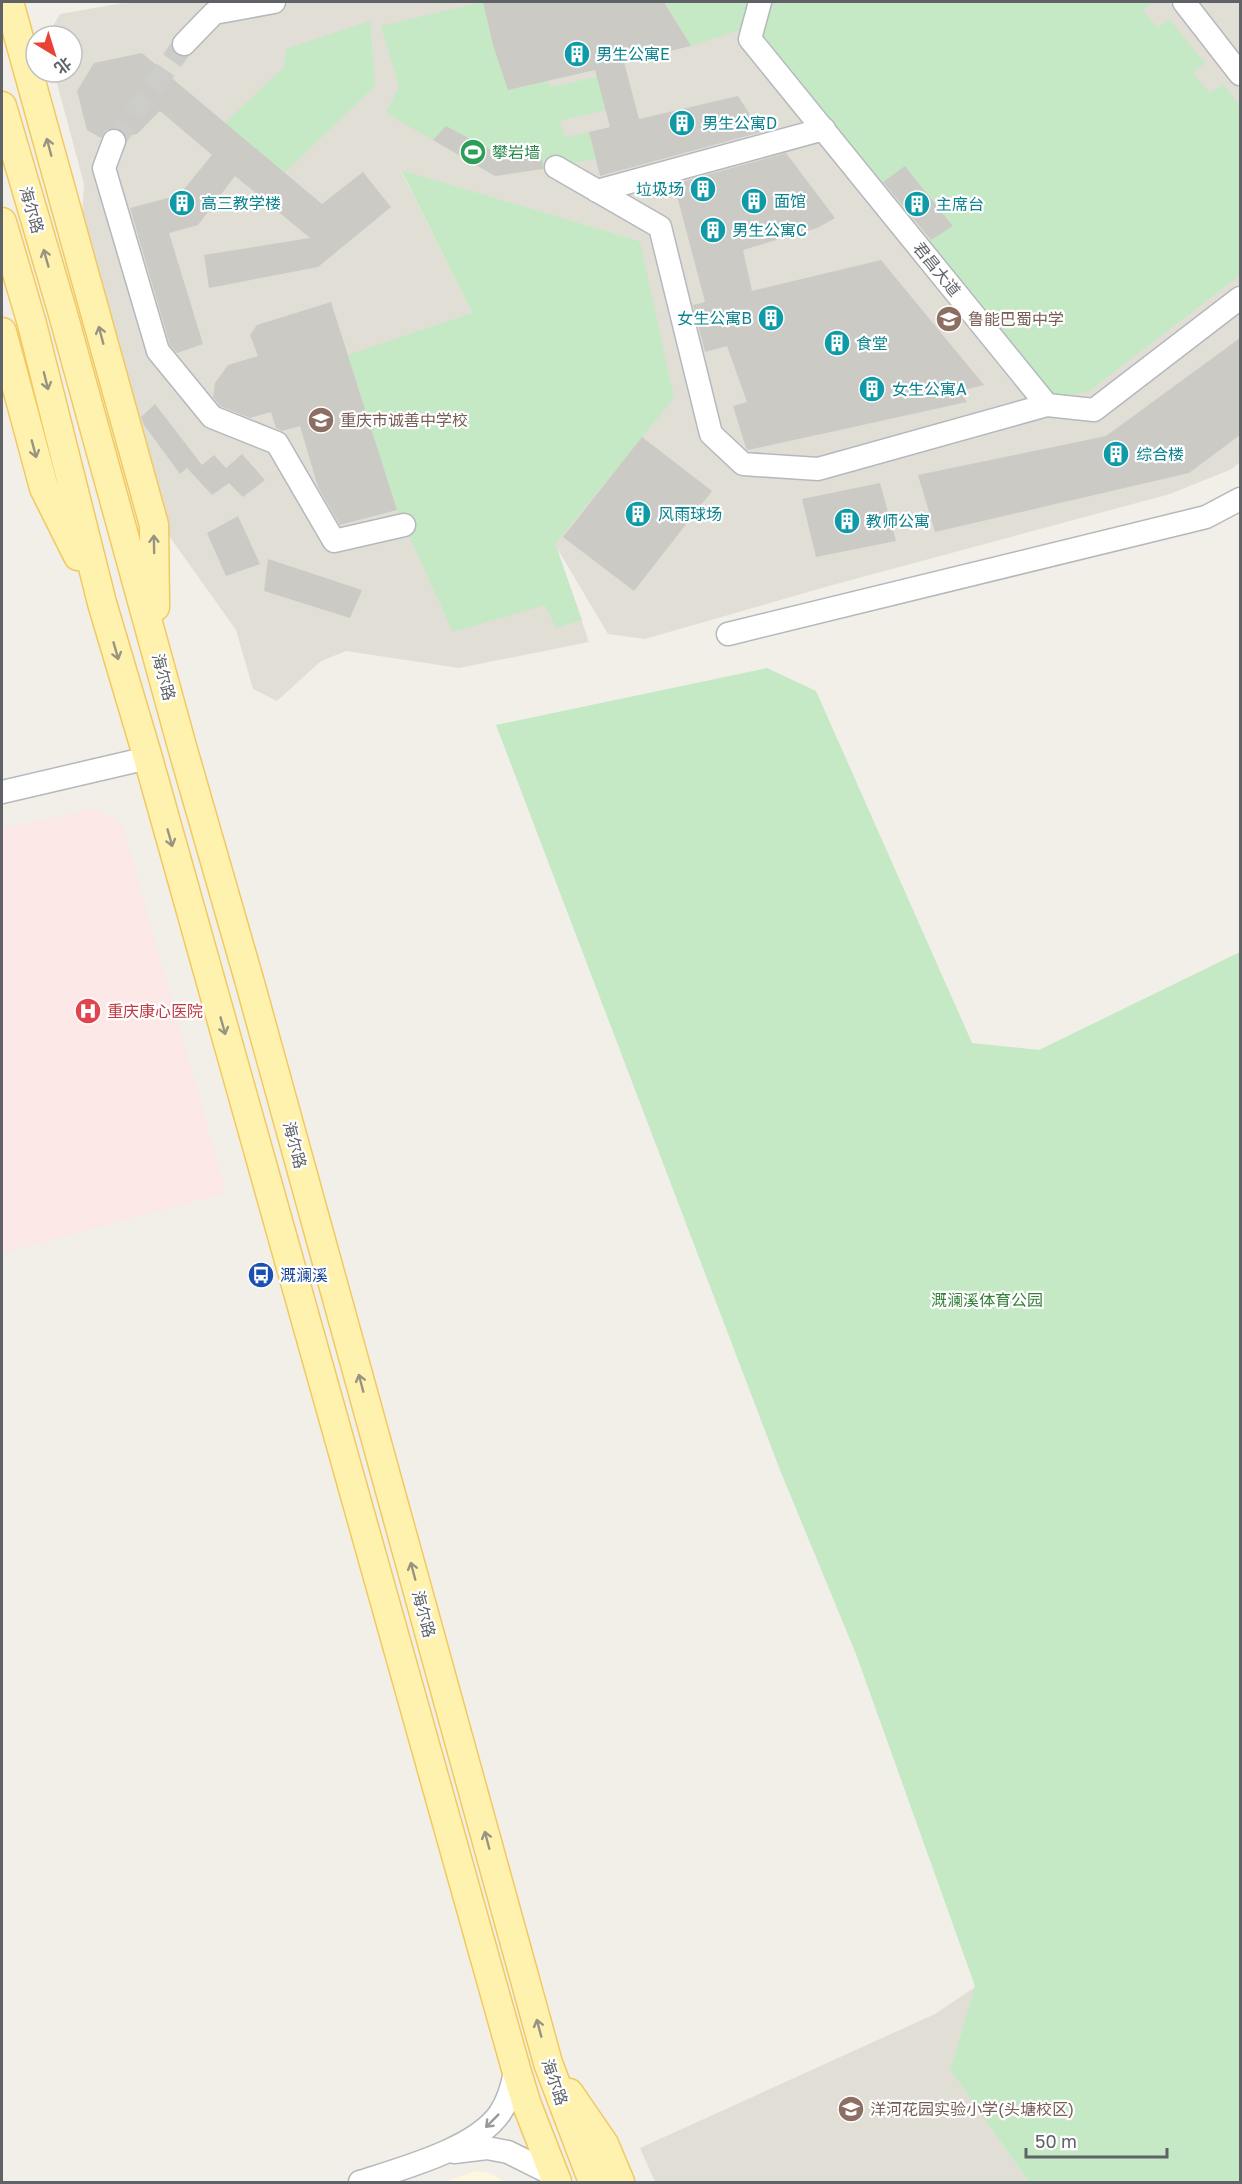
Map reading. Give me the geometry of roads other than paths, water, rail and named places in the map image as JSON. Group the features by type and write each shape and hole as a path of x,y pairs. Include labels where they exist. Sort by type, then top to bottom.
{"main road":[{"path":"13,4 154,525 155,645"},
{"name":"海尔路","path":"2,106 63,314 183,750 250,983 548,2063 593,2182"},
{"name":"海尔路","path":"2,222 32,324 102,603 148,758 516,2069 555,2180"},
{"path":"2,332 44,488 102,603"},
{"path":"548,2063 604,2144 620,2182"}],"street":[{"path":"184,44 214,13 274,2"},
{"name":"君昌大道","path":"760,2 750,39 1047,405"},
{"path":"1184,2 1240,74"},
{"path":"597,190 824,129"},
{"path":"114,141 104,168 158,351 212,417 277,444 334,541 404,525"},
{"path":"556,167 660,227 711,434 743,464 818,469 1047,405 1094,410 1240,298"},
{"path":"728,634 1206,517 1240,499"},
{"path":"2,792 148,758"},
{"path":"360,2182 444,2153 483,2131 499,2115 508,2100 516,2069"},
{"path":"444,2153 487,2148 508,2152 555,2180"}],"tunnel":[{"path":"114,141 184,44"}],"place":[{"name":"男生公寓E","path":"577,54"},
{"name":"男生公寓D","path":"682,123"},
{"name":"攀岩墙","path":"473,152"},
{"name":"垃圾场","path":"703,189"},
{"name":"面馆","path":"754,201"},
{"name":"高三教学楼","path":"182,203"},
{"name":"主席台","path":"917,204"},
{"name":"男生公寓C","path":"713,230"},
{"name":"女生公寓B","path":"771,318"},
{"name":"鲁能巴蜀中学","path":"949,319"},
{"name":"食堂","path":"837,343"},
{"name":"女生公寓A","path":"872,389"},
{"name":"重庆市诚善中学校","path":"321,420"},
{"name":"综合楼","path":"1116,454"},
{"name":"风雨球场","path":"638,514"},
{"name":"教师公寓","path":"847,521"},
{"name":"重庆康心医院","path":"88,1011"},
{"name":"溉澜溪","path":"261,1275"},
{"name":"洋河花园实验小学(头塘校区)","path":"851,2109"}],"park label":[{"name":"溉澜溪体育公园","path":"987,1300"}]}
